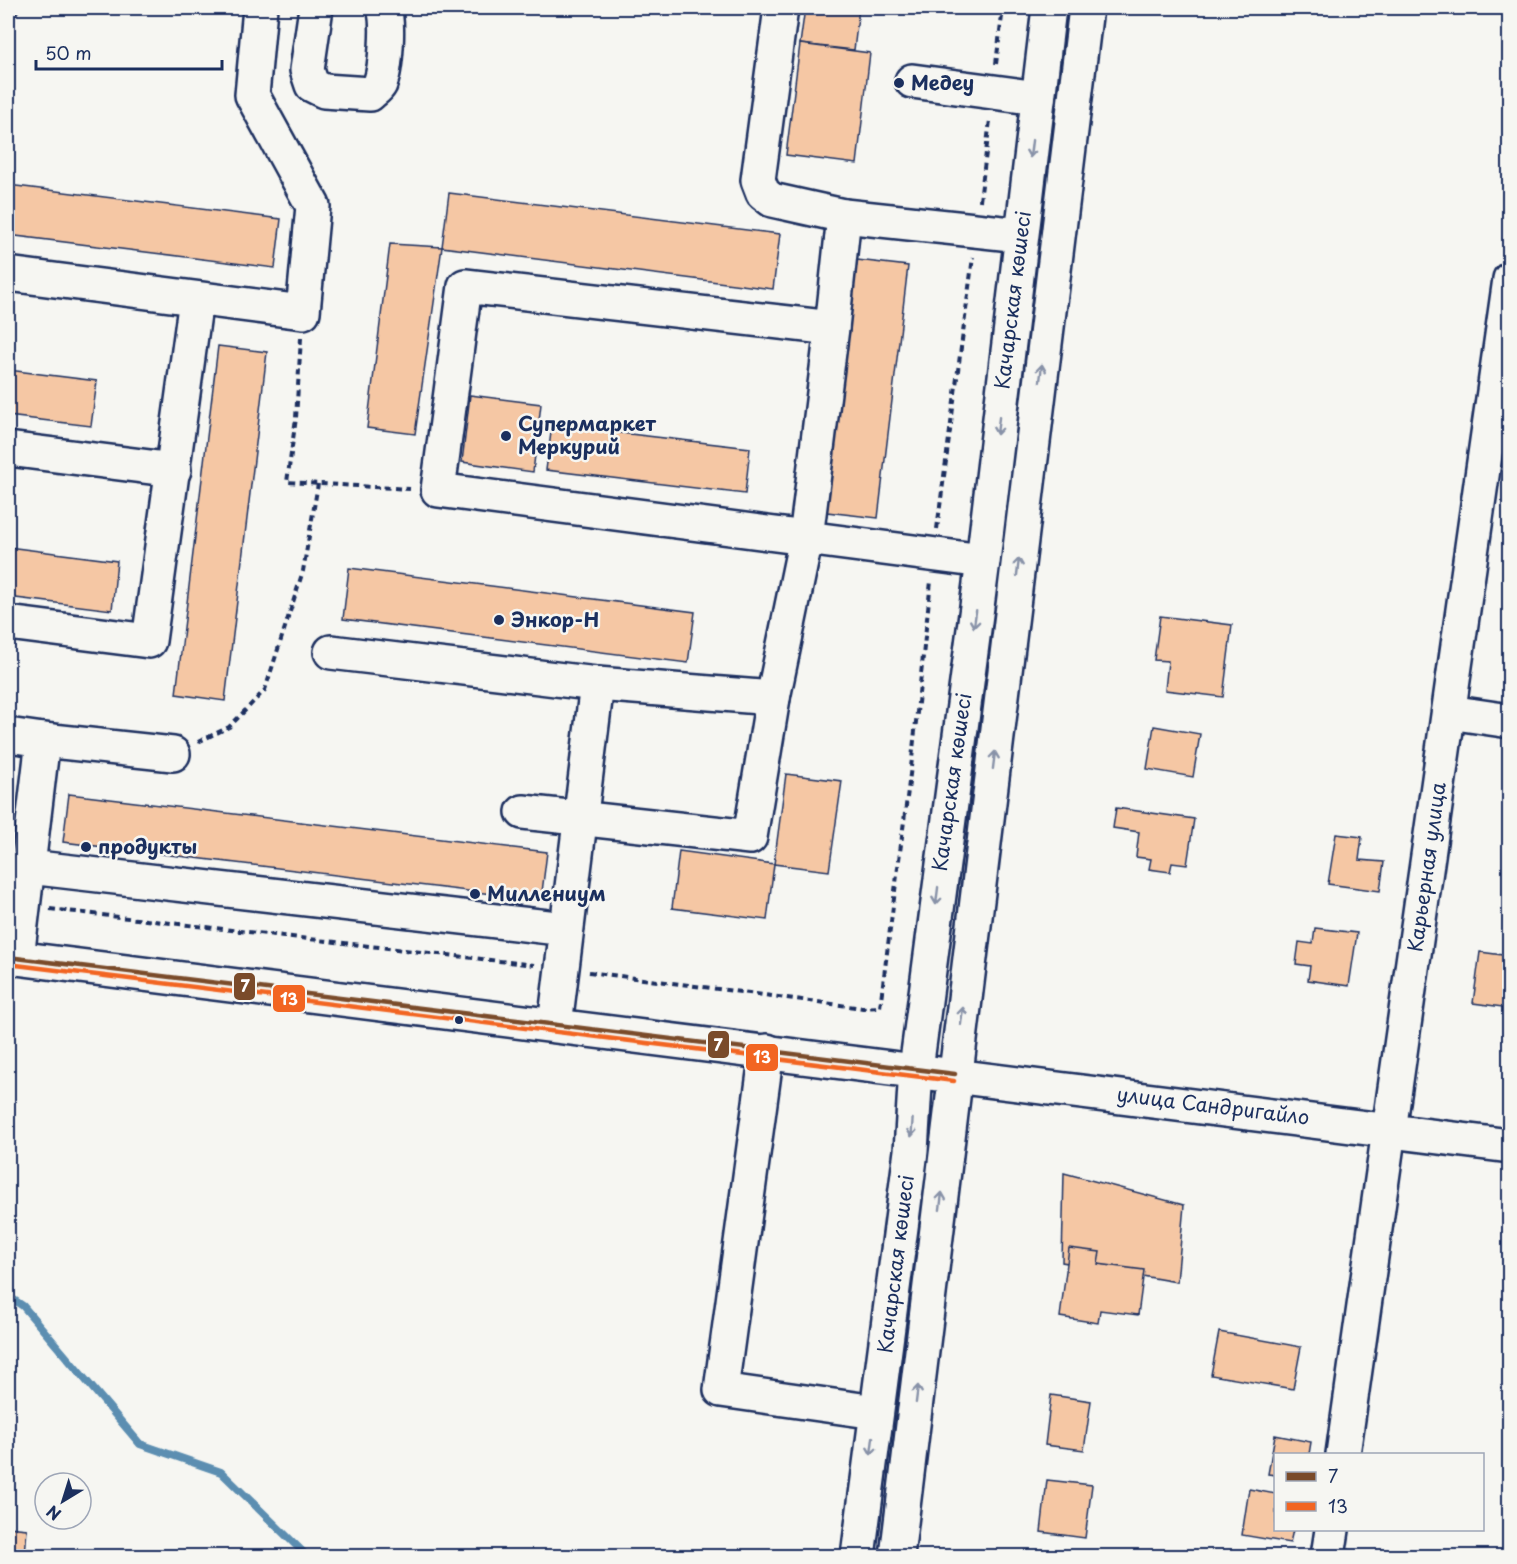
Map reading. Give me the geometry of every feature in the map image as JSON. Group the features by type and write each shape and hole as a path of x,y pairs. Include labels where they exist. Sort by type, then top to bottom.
{"main road":[{"path":"8,274 303,312 313,206 252,95 260,8"},
{"path":"316,8 307,70 312,85 324,92 370,94 379,86 382,73 387,17 384,8"},
{"path":"781,8 758,180 763,193 772,200 844,216 1021,235"},
{"name":"Качарская көшесі","path":"858,1557 911,1150 916,1069 983,561 1049,8"},
{"name":"Качарская көшесі","path":"897,1557 1086,8"},
{"path":"912,81 993,92 1077,86"},
{"path":"523,812 750,837 773,698 806,538 844,216"},
{"name":"Карьерная улица","path":"1343,1453 1391,1129 1509,279"},
{"path":"832,328 465,285 438,490 983,561"},
{"path":"8,623 149,641 196,299"},
{"path":"8,448 174,470"},
{"path":"331,652 597,684 773,698"},
{"path":"555,1025 597,684"},
{"path":"1449,712 1509,721"},
{"path":"8,735 173,754"},
{"path":"12,957 24,906 44,740"},
{"path":"951,790 990,795"},
{"path":"29,867 566,929"},
{"name":"улица Сандригайло","path":"12,957 916,1069 1509,1146"},
{"path":"767,1051 721,1390 876,1412"},
{"path":"1328,1557 1332,1531"}],"path":[{"path":"24,906 561,968 862,1008 880,1006 1003,8"},
{"path":"303,312 296,418 287,482 438,490"},
{"path":"173,754 229,727 265,690 303,571 318,484"}],"building":[{"path":"8,8 21,8 15,15"},
{"path":"805,8 859,8 854,50 800,44"},
{"path":"800,44 870,53 857,164 786,155"},
{"path":"8,185 281,219 275,268 8,235"},
{"path":"449,193 780,234 773,289 442,247"},
{"path":"390,244 442,247 415,434 367,428"},
{"path":"857,260 908,266 878,518 827,512"},
{"path":"218,346 267,352 225,701 176,694"},
{"path":"8,370 97,381 91,426 8,416"},
{"path":"470,395 541,404 533,472 462,462"},
{"path":"552,425 750,448 745,494 546,470"},
{"path":"8,547 117,561 112,610 8,597"},
{"path":"349,568 695,612 688,663 343,619"},
{"path":"1160,616 1232,625 1223,697 1165,690 1168,661 1154,660"},
{"path":"1154,726 1200,734 1193,777 1147,769"},
{"path":"786,774 842,781 829,871 774,864"},
{"path":"69,794 547,852 541,900 63,842"},
{"path":"1116,808 1194,819 1187,865 1172,863 1170,872 1149,869 1151,859 1136,857 1139,832 1113,828"},
{"path":"1336,834 1362,837 1359,860 1384,862 1380,891 1328,884"},
{"path":"679,851 774,864 767,920 672,908"},
{"path":"1315,928 1357,933 1349,986 1308,980 1310,966 1296,964 1299,942 1313,944"},
{"path":"1480,952 1510,956 1510,1008 1473,1003"},
{"path":"1064,1173 1184,1205 1177,1282 1062,1262"},
{"path":"1069,1248 1100,1252 1098,1264 1144,1270 1138,1315 1100,1310 1098,1323 1060,1317"},
{"path":"1219,1332 1301,1347 1293,1389 1211,1375"},
{"path":"1051,1395 1091,1401 1084,1450 1045,1445"},
{"path":"1275,1435 1311,1442 1309,1453 1274,1453 1274,1475 1268,1474"},
{"path":"1047,1480 1092,1485 1085,1538 1041,1532"},
{"path":"1249,1489 1274,1494 1274,1531 1293,1531 1290,1543 1242,1535"},
{"path":"8,1527 27,1529 25,1556 8,1556"}],"waterway":[{"path":"8,1296 23,1306 140,1444 221,1472 307,1556"}],"transit line":[{"name":"7","path":"8,957 955,1074"},
{"name":"13","path":"8,964 954,1081"}],"place":[{"name":"Медеу","path":"899,83"},
{"name":"Супермаркет Меркурий","path":"506,436"},
{"name":"Энкор-Н","path":"499,620"},
{"name":"продукты","path":"86,847"},
{"name":"Миллениум","path":"475,894"}]}
